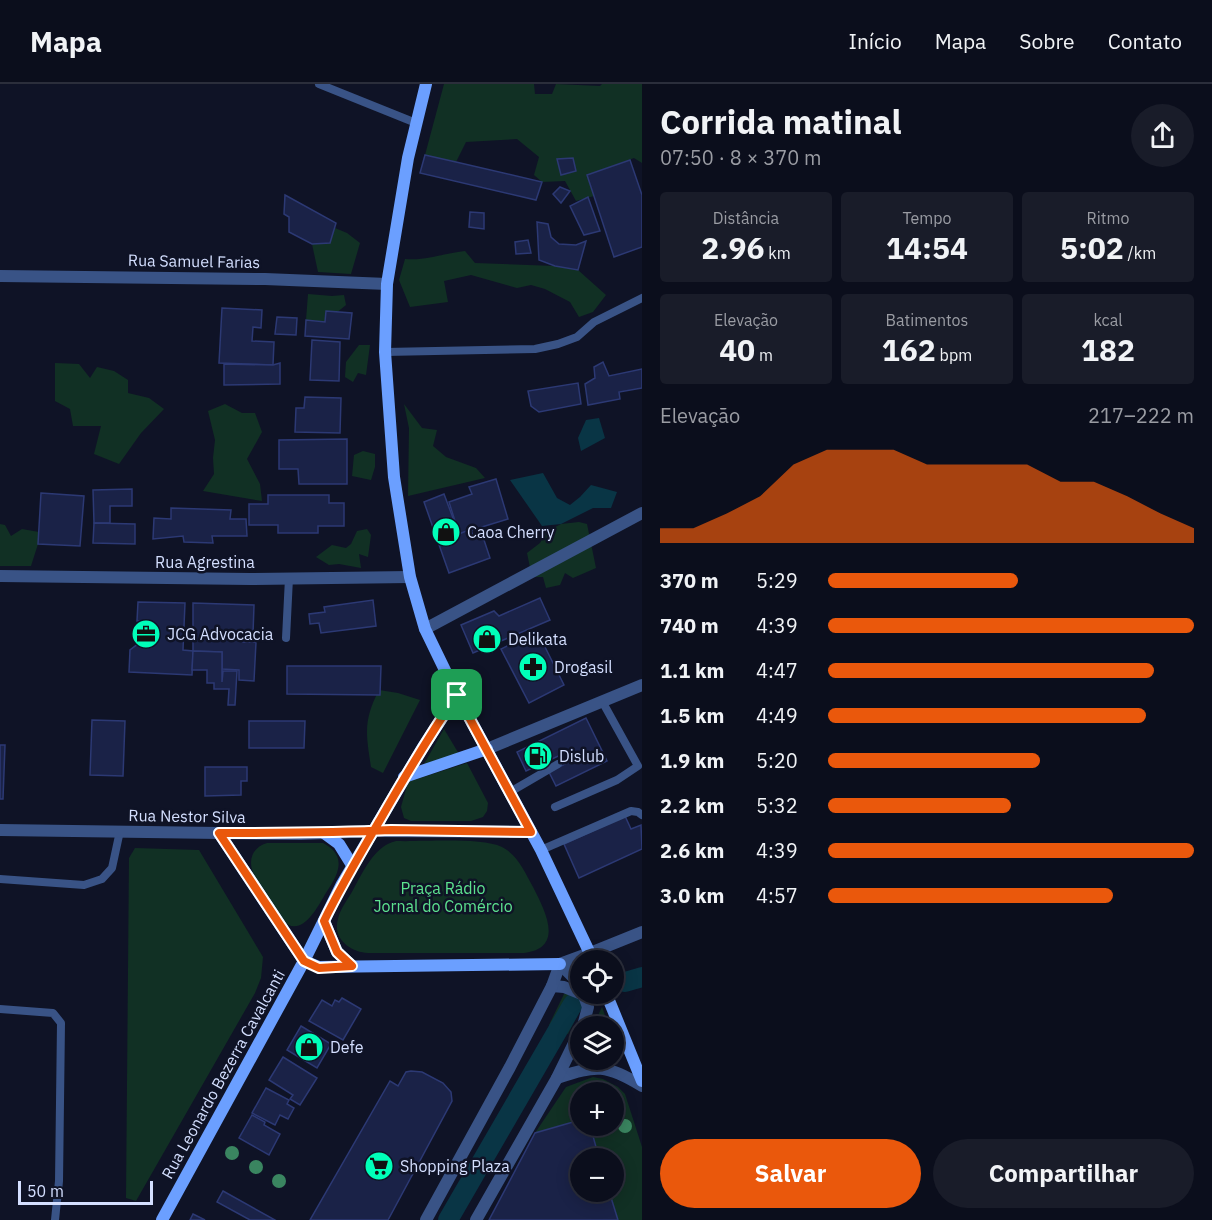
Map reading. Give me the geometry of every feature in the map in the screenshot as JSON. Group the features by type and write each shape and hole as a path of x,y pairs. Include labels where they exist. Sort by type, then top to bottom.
{"main road":[{"path":"426,84 395,226 387,284 386,352 394,477 410,577 425,629 457,695 541,850 588,950"},
{"name":"Rua Leonardo Bezerra Cavalcanti","path":"162,1220 304,961 352,866 404,777 457,695"},
{"path":"404,777 487,749"},
{"path":"219,833 304,961 319,968 560,964"},
{"path":"324,833 339,844 352,866"},
{"path":"324,921 337,952 352,966"},
{"path":"610,1004 642,1081"}],"street":[{"name":"Rua Samuel Farias","path":"0,276 221,278 387,284"},
{"path":"425,629 642,513"},
{"name":"Rua Agrestina","path":"0,576 410,577"},
{"path":"487,749 642,685"},
{"name":"Rua Nestor Silva","path":"0,830 219,833 531,832"},
{"path":"605,950 642,932"},
{"path":"560,964 570,962"},
{"path":"426,1220 510,1067 552,986 560,964"},
{"path":"560,964 570,974"},
{"path":"552,986 570,989"},
{"path":"476,1220 570,1051"},
{"path":"557,1078 586,1069 606,1068 642,1086"}],"lane":[{"path":"319,84 417,123"},
{"path":"386,352 535,349 577,337 594,322 642,298"},
{"path":"286,638 289,578"},
{"path":"555,807 640,770 602,701"},
{"path":"510,792 558,764"},
{"path":"541,850 631,811 642,815"},
{"path":"0,879 84,885 102,879 112,867 120,831"},
{"path":"0,1009 53,1013 58,1016 61,1023 59,1181 55,1220"}],"green space":[{"path":"444,84 534,84 535,94 552,94 556,84 600,86 602,84 642,84 642,163 634,158 587,175 594,196 576,201 565,181 542,182 534,175 539,157 517,139 466,142 456,162 425,155"},
{"path":"335,228 347,233 360,243 351,274 318,272 312,244 330,243"},
{"path":"465,251 475,263 555,266 578,270 606,295 593,312 579,317 570,302 545,289 531,285 517,288 471,275 444,281 448,302 410,307 399,280 405,259 421,259"},
{"path":"308,294 344,295 346,305 325,322 306,320"},
{"path":"359,345 370,345 366,375 358,373 353,382 345,377 346,362"},
{"path":"55,363 79,364 90,378 97,367 114,371 128,380 128,393 149,398 164,409 141,433 119,464 94,454 101,426 73,426 70,409 55,401"},
{"path":"225,404 242,413 255,413 262,432 247,459 260,484 262,501 203,491 214,474 215,440 208,411"},
{"path":"404,404 422,428 437,430 433,446 446,457 476,468 485,478 408,496 409,428"},
{"path":"363,451 375,454 375,467 371,480 352,476 354,455"},
{"path":"579,522 587,524 596,568 573,578 565,573 560,585 546,588 543,577 532,577 527,553 540,543 546,532 561,524"},
{"path":"0,524 5,525 11,536 22,529 39,532 31,566 0,566"},
{"path":"367,529 371,535 368,557 359,554 361,568 339,564 329,565 316,557 332,545 346,548 351,544 357,531"},
{"path":"379,690 420,700 383,773 371,767 367,736 370,710"},
{"path":"444,729 459,754 424,764"},
{"path":"467,763 488,803 483,817 471,821 411,821 404,818 401,807 408,782"},
{"name":"Praça Rádio Jornal do Comércio","path":"396,841 480,842 508,850 521,865 546,916 548,936 545,944 537,950 524,953 368,953 349,947 338,933 340,912 375,854 381,848"},
{"path":"267,843 323,843 330,847 337,856 339,864 334,880 312,915 301,925 289,925 282,920 253,872 251,859 253,853"},
{"path":"135,848 199,850 263,957 261,978 255,993 136,1201 126,1198 129,858"},
{"path":"564,994 570,994 570,1004 581,1004 577,1016 570,1016 568,1034 549,1025"},
{"path":"602,1007 605,1016 598,1016"},
{"path":"593,1077 609,1082 580,1082"},
{"path":"570,1086 570,1123 535,1133 566,1087"},
{"path":"624,1093 642,1147 642,1220 618,1220 612,1202 624,1202 624,1148 596,1148 593,1136 624,1136"}],"water":[{"path":"599,418 605,438 581,451 578,438 586,420"},
{"path":"543,473 557,498 570,505 591,485 617,492 611,508 593,508 561,524 542,526 510,480"}],"building":[{"path":"425,155 542,182 536,200 420,173"},
{"path":"573,158 576,171 561,175 557,159"},
{"path":"630,160 642,195 642,247 614,257 587,175"},
{"path":"560,187 570,191 561,203 553,194"},
{"path":"285,195 336,223 330,243 312,244 289,232 289,217 284,214"},
{"path":"588,197 600,231 584,235 570,206"},
{"path":"470,212 484,213 484,229 469,227"},
{"path":"537,222 548,224 551,237 559,244 576,245 586,241 578,270 555,266 539,260"},
{"path":"528,240 531,253 516,254 515,242"},
{"path":"222,308 262,310 261,328 253,327 252,341 274,342 273,365 219,363"},
{"path":"326,311 352,313 349,339 305,336 306,320 325,322"},
{"path":"277,317 297,318 296,335 275,334"},
{"path":"312,340 340,342 339,381 310,380"},
{"path":"603,362 609,376 642,369 642,388 619,392 620,399 588,405 585,384 595,378 594,367"},
{"path":"280,363 280,384 224,385 224,364 273,365"},
{"path":"578,383 581,404 539,412 531,406 528,391"},
{"path":"305,397 341,398 340,433 295,432 296,408 304,408"},
{"path":"347,439 347,484 299,484 298,469 279,469 279,440"},
{"path":"496,479 508,519 459,534 449,502 472,494 469,487"},
{"path":"132,489 132,506 110,506 110,523 94,523 93,490"},
{"path":"41,493 84,496 80,546 38,544"},
{"name":"Caoa Cherry","path":"444,494 459,534 471,529 473,537 482,534 490,558 449,573 424,502"},
{"path":"268,495 329,495 329,503 344,503 344,526 318,526 318,533 278,533 278,525 249,525 249,504 268,504"},
{"path":"171,508 231,510 230,519 246,519 247,536 212,536 213,543 184,542 183,536 153,539 154,518 171,519"},
{"path":"94,523 135,524 135,544 93,543"},
{"name":"Delikata","path":"540,598 550,620 473,653 461,625 494,611 499,616"},
{"path":"373,600 376,626 321,633 319,623 310,624 309,614 325,612 324,607"},
{"path":"138,602 185,603 183,650 193,651 192,675 129,672 130,650 147,637 148,621 137,621"},
{"path":"193,603 254,605 253,634 243,631 243,642 256,642 254,681 239,680 239,670 222,669 222,652 193,651"},
{"name":"Drogasil","path":"537,631 564,685 529,703 501,649"},
{"path":"193,651 222,652 222,682 223,671 237,671 235,705 228,705 229,689 214,689 214,683 207,683 207,670 192,670"},
{"path":"287,666 381,666 380,695 287,694"},
{"name":"Dislub","path":"586,718 607,761 556,786 549,772 571,761 567,752 526,771 517,752"},
{"path":"92,720 125,721 123,776 90,775"},
{"path":"249,721 305,721 304,748 249,748"},
{"path":"0,745 5,745 3,799 0,799"},
{"path":"205,767 247,767 247,781 241,781 241,795 205,796"},
{"path":"625,816 631,829 641,825 642,849 579,878 564,844"},
{"path":"342,998 361,1009 343,1040 309,1021 322,1000 332,1006 335,1000 339,1002"},
{"name":"Defe","path":"301,1026 331,1044 317,1068 287,1050"},
{"path":"283,1057 317,1078 300,1105 290,1099 293,1095 269,1080"},
{"name":"Shopping Plaza","path":"406,1072 422,1072 443,1083 451,1092 452,1101 388,1220 310,1220 390,1081 398,1086"},
{"path":"266,1088 289,1100 287,1104 294,1108 288,1119 280,1115 275,1125 252,1113"},
{"path":"252,1115 280,1134 269,1155 239,1138"},
{"path":"570,1123 570,1136 593,1136 596,1148 570,1148 570,1202 612,1202 618,1220 489,1220 535,1133"},
{"path":"223,1191 275,1220 250,1220 217,1202"},
{"path":"193,1214 205,1220 190,1220"}],"waterway":[{"path":"625,982 642,977"},
{"path":"448,1220 573,1004"}],"place":[{"name":"Caoa Cherry","path":"446,532"},
{"name":"JCG Advocacia","path":"146,634"},
{"name":"Delikata","path":"487,639"},
{"name":"Drogasil","path":"533,667"},
{"name":"Dislub","path":"538,756"},
{"name":"Defe","path":"309,1047"},
{"name":"Shopping Plaza","path":"379,1166"}],"route":[{"path":"457,695 404,777 373,831 352,866 324,921 337,952 352,966 319,968 304,961 219,833 301,834 353,832 373,831 391,830 531,832 457,695"}]}
